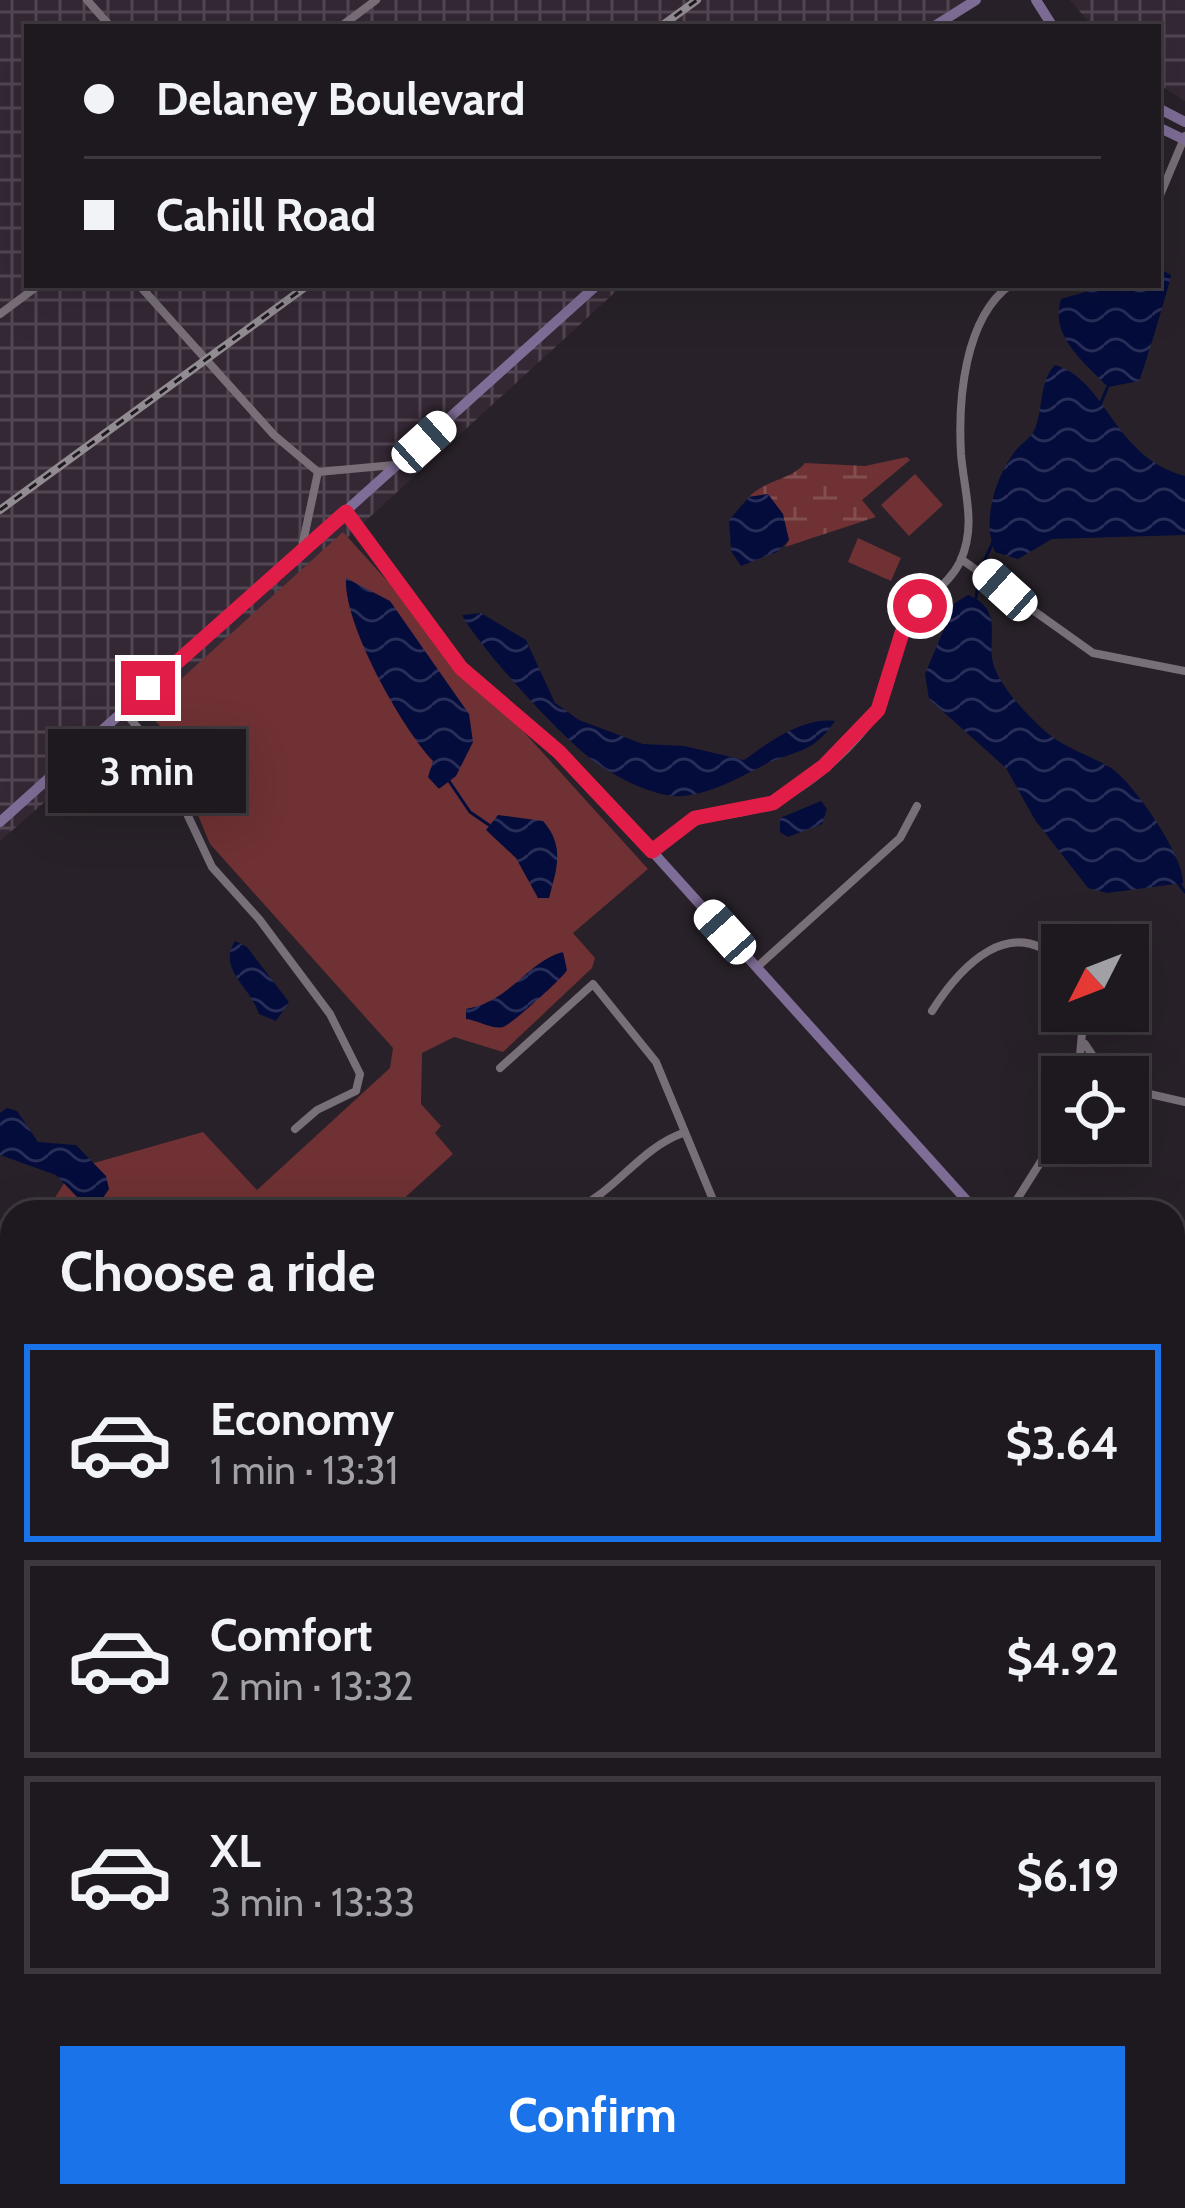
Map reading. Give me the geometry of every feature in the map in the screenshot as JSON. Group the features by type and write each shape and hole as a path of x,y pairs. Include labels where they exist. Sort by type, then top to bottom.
{"street":[{"path":"87,0 108,24"},
{"path":"344,24 376,0"},
{"path":"938,24 976,0"},
{"path":"1161,193 1184,138"},
{"path":"0,314 35,288"},
{"path":"142,288 274,435 318,472 369,472 401,463"},
{"path":"0,822 594,288"},
{"path":"652,851 695,818 773,803 824,766 878,710 909,618 948,580 961,560 970,529 961,449 971,352 980,320 1007,288"},
{"path":"300,554 318,472"},
{"path":"346,512 461,668 559,752 966,1200"},
{"path":"961,560 986,573 1066,639 1093,653 1185,671"},
{"path":"123,710 158,752 212,866 330,1014 360,1074 356,1091 316,1110 295,1129"},
{"path":"757,967 900,838 917,806"},
{"path":"932,1011 967,962 996,946 1027,944 1041,952"},
{"path":"500,1068 593,984 656,1063 713,1200"},
{"path":"1081,1056 1083,1032"},
{"path":"1083,1041 1093,1056"},
{"path":"1149,1094 1185,1102"},
{"path":"595,1200 651,1150 683,1133"},
{"path":"1017,1200 1041,1161"}],"shaded area":[{"path":"0,0 969,0 935,24 24,24 24,288 620,288 348,537 0,841"},
{"path":"1070,0 1185,0 1185,101 1161,86 1161,24 1090,24"}],"green space":[{"path":"910,460 862,500 876,517 785,547 789,540 767,494 749,497 805,463 865,466"},
{"path":"915,474 943,505 909,536 881,505"},
{"path":"343,532 648,869 573,933 595,958 592,968 503,1052 454,1037 422,1053 421,1104 441,1126 435,1133 453,1154 402,1200 54,1200 73,1169 203,1132 257,1190 390,1068 393,1048 210,844 162,728 146,711"},
{"path":"858,538 901,558 891,581 848,562"}],"water":[{"path":"1161,270 1171,275 1139,381 1108,387 1079,358 1060,325 1061,299 1099,288 1161,288"},
{"path":"1055,365 1087,386 1142,453 1185,476 1185,535 1052,539 1018,559 995,552 990,515 996,489 1013,454 1034,430 1044,386"},
{"path":"768,494 783,514 789,540 777,552 741,566 731,551 729,520 749,497"},
{"path":"346,578 390,601 469,714 473,742 456,776 439,789 428,777 433,761 391,701 364,647"},
{"path":"968,595 980,601 991,617 994,666 1009,693 1053,738 1111,768 1132,788 1167,839 1183,883 1107,893 1088,888 1035,820 1006,768 929,699 925,674 955,603"},
{"path":"481,613 526,640 555,703 579,720 643,744 684,746 744,760 799,727 835,721 813,745 717,788 683,796 650,791 598,764 546,717 462,615"},
{"path":"821,801 827,809 822,824 788,837 780,832 780,818"},
{"path":"498,815 543,821 550,830 557,858 549,898 538,898 516,858 486,830"},
{"path":"235,941 247,947 289,1002 276,1021 259,1014 232,969 230,951"},
{"path":"563,952 567,970 508,1024 494,1027 466,1019 466,1009 495,998"},
{"path":"7,1108 17,1111 38,1142 76,1145 106,1176 109,1189 103,1198 78,1198 56,1175 0,1155 0,1113"}],"waterway":[{"path":"1100,405 1108,386"},
{"path":"981,568 994,540"},
{"path":"976,598 979,578"},
{"path":"449,781 470,812 489,825"},
{"path":"1177,881 1185,892"}],"railway":[{"path":"664,24 697,0"},
{"path":"0,510 304,288"}],"route":[{"path":"148,688 346,512 461,668 559,752 652,851 695,818 773,803 824,766 878,710 902,633 920,606"}]}
